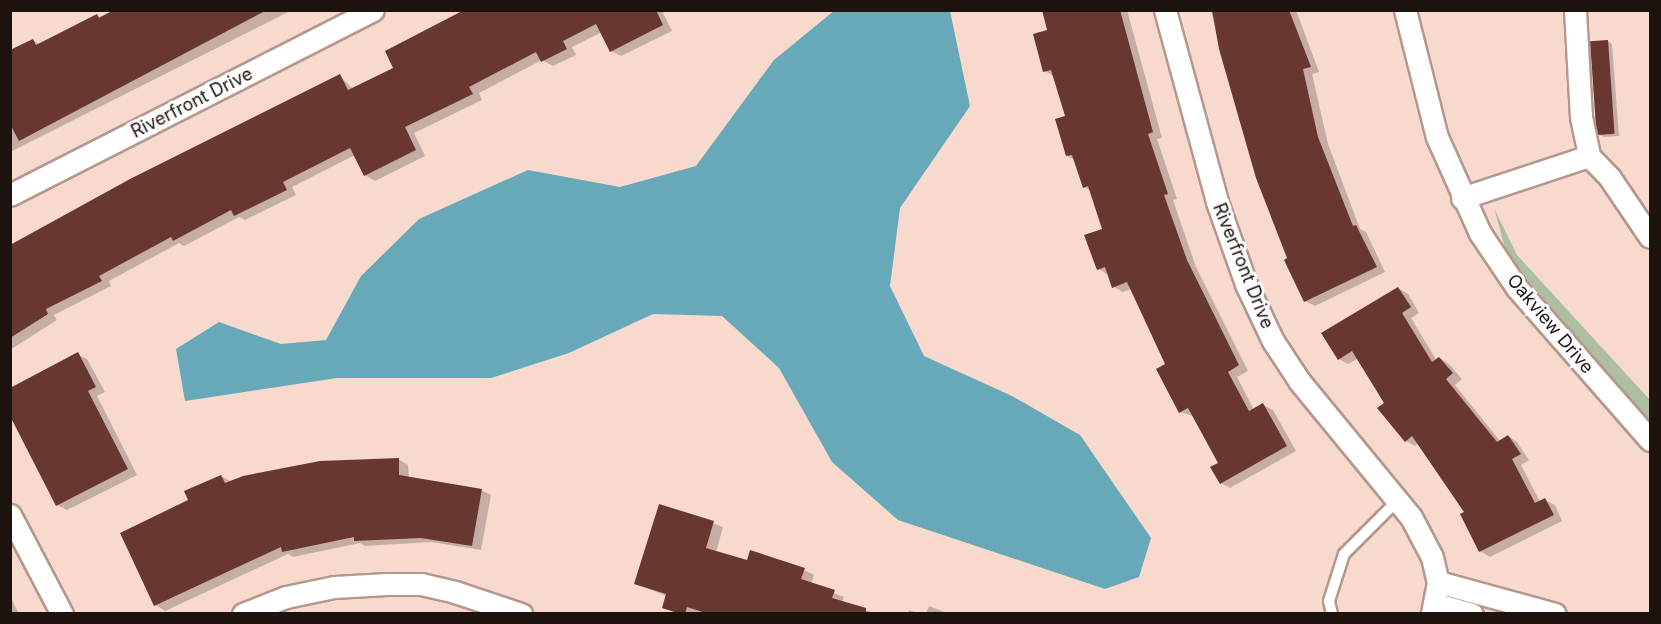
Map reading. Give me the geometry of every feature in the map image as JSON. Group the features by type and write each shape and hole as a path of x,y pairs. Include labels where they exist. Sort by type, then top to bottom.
{"street":[{"name":"Riverfront Drive","path":"10,195 373,10"},
{"name":"Riverfront Drive","path":"1165,10 1226,230 1269,332 1300,382 1398,500 1432,557 1438,582 1434,609 1472,614"},
{"name":"Oakview Drive","path":"1405,10 1437,137 1462,198 1517,288 1650,440"},
{"path":"1575,10 1581,117 1590,156 1610,178 1650,237"},
{"path":"1462,198 1590,156"},
{"path":"10,515 62,614"},
{"path":"1438,582 1556,614"},
{"path":"243,614 305,593 387,584 421,584 455,592 520,614"}],"lane":[{"path":"1332,614 1329,601 1344,554 1398,500"}],"green space":[{"path":"1494,208 1517,255 1650,400 1650,421 1527,279 1505,248"}],"water":[{"path":"835,10 950,11 970,106 900,208 890,286 924,356 1012,396 1080,435 1151,538 1139,577 1105,589 898,520 832,462 779,368 722,316 653,314 569,353 491,378 337,378 185,401 176,349 219,322 281,344 326,340 361,276 419,219 528,170 620,187 696,166 774,60"}],"building":[{"path":"114,10 267,10 19,141 10,124 10,50 33,39 36,45 97,14 99,18"},
{"path":"464,10 656,10 663,25 610,52 596,24 563,41 567,49 541,62 536,52 469,87 473,94 405,127 416,150 364,176 350,148 283,182 287,190 234,216 231,210 173,241 171,237 99,276 102,281 46,309 48,314 10,338 10,245 130,179 340,74 348,90 393,68 385,51"},
{"path":"1042,10 1120,10 1153,132 1148,134 1168,194 1164,195 1187,260 1239,365 1228,372 1249,411 1263,403 1287,446 1220,484 1210,467 1218,463 1188,408 1179,413 1156,369 1165,364 1127,282 1112,288 1105,267 1097,270 1084,235 1102,229 1088,186 1083,188 1072,155 1066,156 1055,119 1065,116 1051,70 1043,72 1033,34 1047,30"},
{"path":"1212,10 1289,10 1311,67 1303,69 1318,137 1353,226 1356,225 1377,267 1304,302 1284,260 1287,258 1256,178 1219,49"},
{"path":"1608,40 1615,134 1597,135 1590,41"},
{"path":"1398,287 1411,307 1402,313 1432,362 1439,357 1453,373 1446,379 1497,442 1508,435 1521,454 1512,459 1535,503 1545,498 1554,515 1479,552 1460,514 1464,512 1412,436 1405,442 1377,408 1384,403 1352,351 1338,360 1321,333"},
{"path":"78,352 96,387 88,391 128,469 56,506 10,416 10,388"},
{"path":"399,458 399,475 482,489 472,546 421,538 354,541 354,537 282,552 281,547 154,606 120,533 188,500 184,491 221,475 225,483 243,476 320,461"},
{"path":"659,504 714,521 706,548 747,560 750,550 805,568 801,579 835,590 832,598 866,608 866,614 709,614 687,607 685,614 681,614 662,608 666,594 634,584"}]}
